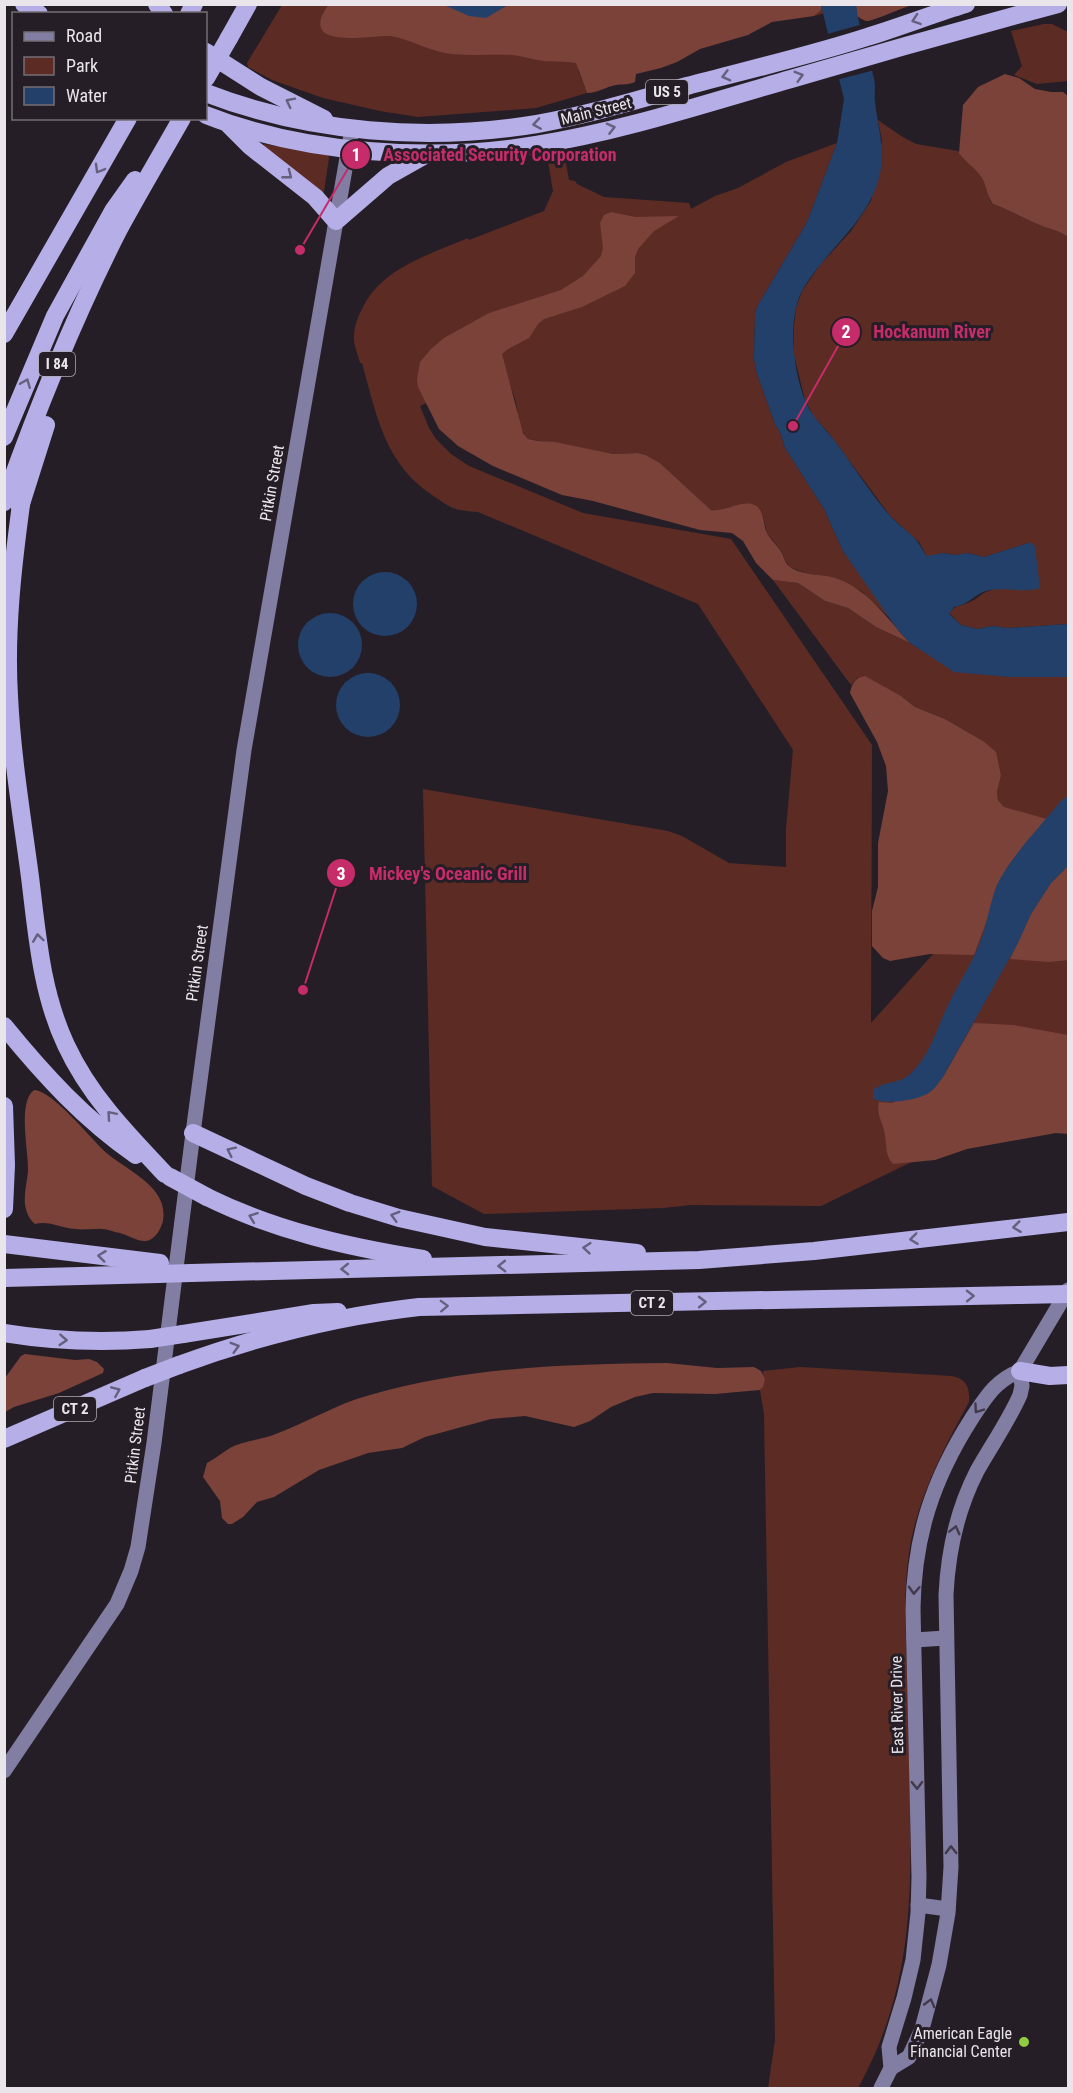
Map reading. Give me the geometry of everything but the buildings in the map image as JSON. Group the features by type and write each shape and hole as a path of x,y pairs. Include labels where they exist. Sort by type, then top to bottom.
{"highway":[{"path":"207,76 248,4"},
{"name":"Main Street","path":"207,93 277,116 347,128 443,132 535,124 594,111 866,38 966,4"},
{"name":"Main Street","path":"207,115 281,138 349,148 428,153 498,150 548,143 654,117 1058,4"},
{"path":"207,53 261,87 347,128"},
{"path":"4,334 127,120"},
{"path":"228,123 250,146 318,200 336,220 388,176 428,153"},
{"path":"4,573 13,500 42,436 119,230 179,124"},
{"path":"4,437 44,340 68,291 119,202 137,178 159,157"},
{"path":"13,500 8,656 9,702 45,983 60,1032 84,1078 108,1112 168,1175"},
{"path":"4,1026 34,1062 95,1122 130,1151 207,1197 270,1224 333,1242 376,1252 466,1267"},
{"path":"4,1106 6,1165 4,1209"},
{"path":"193,1133 320,1192 366,1208 442,1229 525,1243 708,1260"},
{"path":"4,1278 159,1268 271,1271 708,1260 825,1250 1065,1222"},
{"path":"4,1244 159,1268"},
{"name":"CT 2","path":"4,1439 179,1365 250,1342 386,1311 441,1306 1020,1295 1068,1292"},
{"path":"4,1333 79,1341 118,1341 183,1334 314,1313 386,1311"},
{"path":"1020,1371 1050,1376 1068,1376"}],"main road":[{"name":"Pitkin Street","path":"4,1771 117,1604 134,1563 143,1524 244,750 349,148 347,128"},
{"name":"East River Drive","path":"881,2088 891,2068 909,2057 922,2029 939,1965 948,1909 951,1867 946,1638 947,1568 957,1520 977,1472 1020,1395 1020,1371 1068,1292"},
{"name":"East River Drive","path":"891,2068 889,2047 908,1983 915,1945 918,1905 914,1595 921,1532 933,1493 954,1447 982,1404 1002,1379 1020,1371"},
{"path":"914,1640 946,1638"},
{"path":"918,1905 948,1909"}],"green space":[{"path":"838,4 840,9 814,16 812,7 578,70 587,93 536,108 418,117 323,98 272,80 248,67 247,63 282,5 329,5 322,15 345,5"},
{"path":"1052,24 1068,32 1068,81 1037,84 1014,75 1022,66 1011,31"},
{"path":"878,120 916,144 958,151 980,174 993,204 1068,237 1068,624 1008,628 993,626 977,629 961,625 949,613 951,610 992,590 1028,543 984,557 967,553 955,555 943,553 927,557 919,542 891,517 828,432 814,417 805,400 794,355 796,308 802,291 820,265 851,231 871,201 882,141"},
{"path":"837,143 807,222 758,305 755,313 754,359 757,374 785,448 824,509 843,551 892,620 860,590 838,579 805,573 790,567 767,533 763,516 744,504 720,511 711,510 660,463 646,455 613,454 528,439 521,426 504,366 420,406 436,439 451,454 469,466 583,513 731,539 872,745 871,1023 989,892 1004,807 998,800 997,792 1001,776 983,741 945,719 915,707 901,696 857,678 851,685 773,580 798,583 825,601 848,608 876,627 910,643 954,671 1009,677 1068,677 1068,1108 1004,1117 821,1206 691,1205 484,1214 432,1186 423,789 668,831 682,836 729,863 786,867 786,829 793,750 698,604 478,512 447,505 418,484 394,455 385,438 354,344 357,320 370,295 381,283 408,264 468,238 469,240 544,211 553,191 547,155 564,152 569,180 604,197 689,203 691,209 715,196 738,188 786,162"},
{"path":"264,144 328,155 323,198 263,147"},
{"path":"800,1367 952,1376 961,1379 969,1392 969,1402 932,1475 918,1513 909,1553 905,1612 910,1841 908,1914 898,1984 875,2053 858,2088 768,2088 775,2040 764,1414 760,1390 763,1387 763,1371"}],"shaded area":[{"path":"329,4 821,5 821,10 814,16 772,22 748,35 700,49 677,62 636,74 635,82 587,93 576,63 512,55 452,54 390,36 335,37 322,30 320,23"},
{"path":"856,5 913,5 866,21 857,16"},
{"path":"1005,74 1019,78 1035,89 1063,92 1068,96 1068,237 993,204 982,178 959,153 963,105 978,87"},
{"path":"611,212 635,217 679,216 654,231 638,249 635,257 635,273 625,286 582,307 544,319 529,338 502,354 523,433 528,439 538,441 555,442 613,454 646,455 660,463 711,510 747,503 756,506 761,511 767,534 789,566 800,572 832,577 849,584 869,598 910,643 876,627 848,608 825,601 798,583 773,580 756,563 743,541 732,533 700,530 593,501 562,495 493,466 458,446 439,429 418,387 420,362 444,338 489,313 561,290 583,276 601,256 603,248 600,223 604,215"},
{"path":"865,676 901,696 915,707 945,719 983,741 996,752 1001,776 997,792 998,800 1004,807 1047,819 1006,869 974,955 930,954 890,961 883,958 872,946 872,911 878,887 878,843 888,791 886,766 877,742 850,693 854,682"},
{"path":"1068,866 1068,960 1049,962 1010,959 1031,914 1051,883"},
{"path":"974,1023 1013,1025 1068,1035 1068,1134 1056,1133 967,1149 935,1160 893,1164 887,1151 879,1102 892,1103 943,1077"},
{"path":"34,1090 62,1107 109,1155 154,1190 163,1209 163,1221 159,1231 152,1239 143,1241 106,1230 35,1224 31,1220 25,1204 28,1171 25,1116 29,1096"},
{"path":"25,1354 75,1360 89,1359 97,1362 104,1369 103,1373 59,1393 5,1412 5,1378"},
{"path":"667,1363 717,1368 754,1367 761,1371 765,1379 760,1390 715,1394 653,1393 635,1397 574,1427 525,1416 491,1419 425,1437 402,1448 368,1453 319,1470 274,1497 257,1502 243,1517 232,1524 228,1524 222,1518 220,1501 203,1477 207,1463 230,1448 273,1435 357,1399 406,1386 443,1378 517,1369 592,1364"}],"water":[{"path":"444,5 508,5 486,18 469,16"},
{"path":"821,5 856,5 875,82 875,102 882,158 879,178 865,209 812,275 798,301 793,329 795,360 805,400 814,416 883,508 914,538 927,556 967,553 984,557 1032,543 1035,547 1040,588 989,590 954,607 949,614 961,625 977,629 993,626 1008,628 1068,624 1068,677 1009,677 954,672 910,643 897,629 843,551 824,509 785,448 775,424 754,359 755,313 807,222 837,143 844,99"},
{"path":"385,572 397,574 408,581 415,592 417,604 415,616 408,627 397,634 385,636 373,634 362,627 355,616 353,604 355,592 362,581 373,574"},
{"path":"330,613 342,615 353,622 360,633 362,645 360,657 353,668 342,675 330,677 318,675 307,668 300,657 298,645 300,633 307,622 318,615"},
{"path":"368,673 380,675 391,682 398,693 400,705 398,717 391,728 380,735 368,737 356,735 345,728 338,717 336,705 338,693 345,682 356,675"},
{"path":"1068,796 1068,866 1051,883 1031,914 1018,943 943,1077 932,1091 925,1095 893,1102 873,1098 873,1090 906,1077 923,1058 979,946 1002,875 1026,842"}],"pier":[{"path":"863,24 875,70 836,80 824,35"}],"place":[{"name":"Associated Security Corporation","path":"300,250"},
{"name":"Hockanum River","path":"793,426"},
{"name":"Mickey's Oceanic Grill","path":"303,990"},
{"name":"American Eagle Financial Center","path":"1024,2042"}]}
